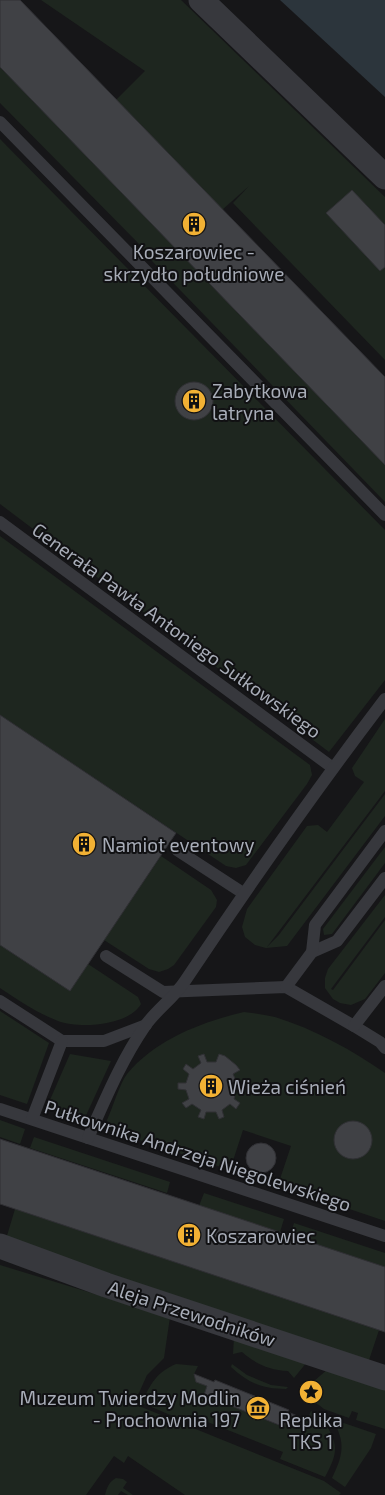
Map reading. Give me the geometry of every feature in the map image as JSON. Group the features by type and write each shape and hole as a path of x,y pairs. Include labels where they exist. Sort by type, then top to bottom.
{"street":[{"path":"200,0 385,177"},
{"name":"Aleja Przewodników","path":"0,1246 106,1285 385,1378"}],"lane":[{"path":"0,122 385,515"},
{"name":"Generała Pawła Antoniego Sułkowskiego","path":"0,522 333,768"},
{"path":"88,1138 121,1065 146,1025 178,992 243,893 385,699"},
{"path":"312,952 315,924 385,831"},
{"path":"178,850 243,893"},
{"path":"286,987 312,952 337,941 385,878"},
{"path":"106,956 163,992 286,987 380,1042 385,1048"},
{"path":"354,1026 385,986"},
{"path":"0,1001 62,1041 104,1041 146,1025"},
{"path":"32,1120 62,1041"},
{"name":"Pułkownika Andrzeja Niegolewskiego","path":"0,1109 385,1236"}],"shaded area":[{"path":"41,0 181,0 385,197 385,360 233,203 249,186 222,210 116,100 145,71"},
{"path":"280,0 385,0 385,97"},
{"path":"0,67 385,465 385,502 152,261 141,246 0,103"},
{"path":"0,139 385,530 385,680 329,752 0,504"},
{"path":"0,536 310,765 312,775 307,784 246,865 236,868 226,866 0,715"},
{"path":"385,719 385,791 267,947 278,936 385,794 385,816 287,946 266,948 255,945 245,937 242,927 247,909 307,826 318,825 327,832 364,782 355,776 352,768"},
{"path":"385,847 385,863 332,934 324,935 323,929"},
{"path":"161,856 211,890 217,900 216,907 174,965 159,972 149,969 104,940"},
{"path":"385,895 385,917 331,989 333,990 385,920 385,973 365,999 351,1005 340,1003 333,999 325,988 325,978 328,969"},
{"path":"0,945 70,991 88,964 138,997 141,1004 126,1017 103,1024 78,1025 50,1018 0,988"},
{"path":"0,1011 49,1043 27,1104 0,1095"},
{"path":"244,1012 275,1017 318,1034 346,1048 385,1073 385,1221 278,1185 291,1146 243,1130 230,1170 112,1131 108,1126 107,1120 121,1084 127,1074 152,1051 196,1027"},
{"path":"70,1054 111,1061 83,1122 46,1109"},
{"path":"0,1120 25,1129 20,1144 0,1137"},
{"path":"34,1137 170,1182 167,1193 30,1148"},
{"path":"204,1193 284,1219 280,1232 199,1206"},
{"path":"15,1209 379,1330 368,1363 6,1239"},
{"path":"294,1223 385,1253 385,1267 290,1236"},
{"path":"0,1265 170,1317 164,1358 147,1375 134,1404 324,1481 341,1493 339,1495 185,1495 128,1456 124,1463 114,1456 86,1495 0,1495"},
{"path":"234,1337 307,1362 294,1378 288,1371 263,1366 242,1352 233,1354"},
{"path":"176,1364 198,1366 194,1374 207,1386 204,1395 283,1427 287,1419 300,1424 307,1420 311,1411 316,1414 328,1428 335,1447 334,1458 325,1477 280,1459 283,1452 190,1415 187,1422 142,1403 155,1379 169,1367"},
{"path":"232,1364 247,1375 271,1385 288,1387 286,1389 278,1389 256,1384 237,1373 231,1367"},
{"path":"328,1369 385,1389 385,1429 356,1420 358,1413 352,1411 349,1418 324,1409 310,1401 320,1394 313,1382"},
{"path":"335,1420 376,1434 371,1448 345,1487 332,1478 339,1463 342,1449 340,1436 333,1421"},
{"path":"116,1478 127,1482 123,1488 133,1495 128,1495 121,1491 118,1495 105,1495 109,1485"}],"building":[{"name":"Koszarowiec - skrzydło południowe","path":"0,0 20,0 385,377 385,465 0,67"},
{"path":"352,190 385,225 385,267 380,271 326,213"},
{"name":"Zabytkowa latryna","path":"194,382 207,388 213,401 207,414 194,420 181,414 175,401 181,388"},
{"name":"Namiot eventowy","path":"0,715 176,833 70,991 0,945"},
{"name":"Wieża ciśnień","path":"204,1054 207,1062 216,1062 219,1054 225,1056 240,1070 233,1074 237,1083 244,1083 245,1090 236,1091 234,1099 240,1103 236,1109 230,1104 222,1110 224,1117 219,1119 216,1112 206,1112 204,1119 198,1117 201,1110 192,1104 186,1108 182,1103 189,1099 186,1090 178,1089 178,1083 186,1083 189,1074 183,1069 186,1064 193,1069 201,1063 198,1056"},
{"path":"353,1121 366,1127 372,1140 366,1153 353,1159 340,1153 334,1140 340,1127"},
{"name":"Koszarowiec","path":"0,1139 385,1267 385,1332 0,1204"},
{"path":"261,1143 272,1147 276,1158 272,1169 261,1173 250,1169 246,1158 250,1147"},
{"path":"194,1374 214,1382 215,1380 289,1410 288,1412 307,1420 300,1424 287,1419 284,1427 204,1395 207,1386 196,1382"}],"place":[{"name":"Koszarowiec - skrzydło południowe","path":"194,224"},
{"name":"Zabytkowa latryna","path":"194,401"},
{"name":"Namiot eventowy","path":"84,844"},
{"name":"Wieża ciśnień","path":"211,1086"},
{"name":"Koszarowiec","path":"189,1235"},
{"name":"Replika TKS 1","path":"311,1392"},
{"name":"Muzeum Twierdzy Modlin - Prochownia 197","path":"258,1408"}]}
